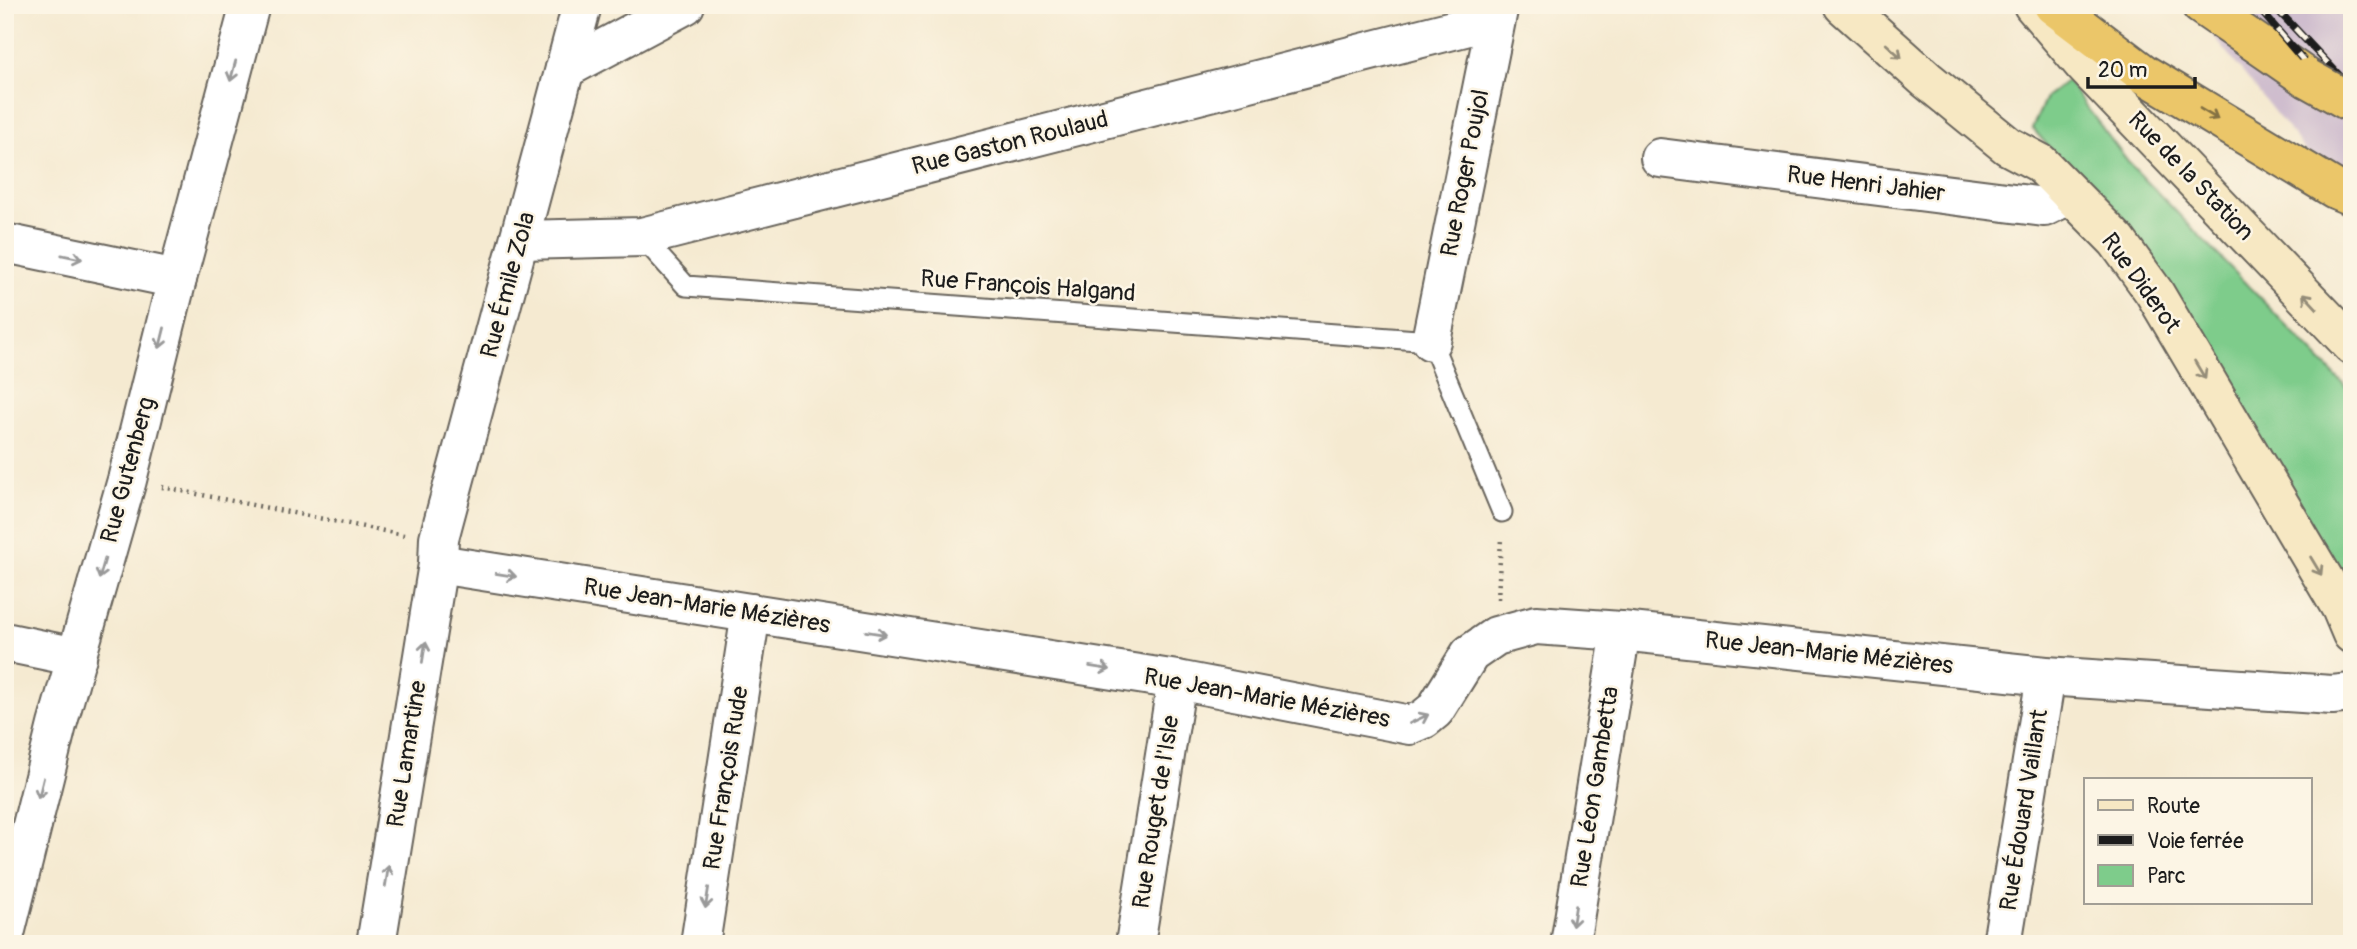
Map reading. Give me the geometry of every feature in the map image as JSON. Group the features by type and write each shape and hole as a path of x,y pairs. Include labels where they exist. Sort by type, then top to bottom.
{"highway":[{"path":"2053,5 2144,75 2344,193"},
{"path":"2202,5 2307,78 2352,103"}],"street":[{"name":"Rue Gutenberg","path":"5,934 57,725 127,480 250,5"},
{"name":"Rue Émile Zola","path":"439,551 582,5"},
{"path":"565,69 684,5"},
{"name":"Rue Diderot","path":"1843,5 1927,80 2008,146 2040,163 2117,241 2154,292 2340,608 2352,634"},
{"name":"Rue de la Station","path":"2033,5 2083,64 2352,345"},
{"name":"Rue Gaston Roulaud","path":"521,240 642,237 1497,12"},
{"name":"Rue Roger Poujol","path":"1431,341 1497,12"},
{"name":"Rue Henri Jahier","path":"1660,158 2044,207 2069,195"},
{"path":"5,243 177,279"},
{"name":"Rue Jean-Marie Mézières","path":"439,551 751,613 1177,680 1410,725 1435,710 1470,654 1496,636 1536,625 1621,631 2046,676 2332,695 2352,693"},
{"name":"Rue Lamartine","path":"376,944 439,551"},
{"name":"Rue François Rude","path":"700,944 751,613"},
{"name":"Rue Léon Gambetta","path":"1570,944 1621,631"},
{"path":"5,642 77,657"},
{"name":"Rue Édouard Vaillant","path":"2002,944 2046,676"},
{"name":"Rue Rouget de l'Isle","path":"1135,944 1177,680"}],"lane":[{"name":"Rue François Halgand","path":"642,237 686,286 1431,341"},
{"path":"1431,341 1502,512"}],"path":[{"path":"127,480 412,537 439,551"},
{"path":"1496,636 1502,512"}],"shaded area":[{"path":"2189,5 2352,5 2352,209"}],"green space":[{"path":"2067,81 2128,162 2352,393 2352,593 2136,245 2032,128 2047,96"}],"railway":[{"path":"2256,5 2352,117"},
{"path":"2273,5 2352,89"}]}
